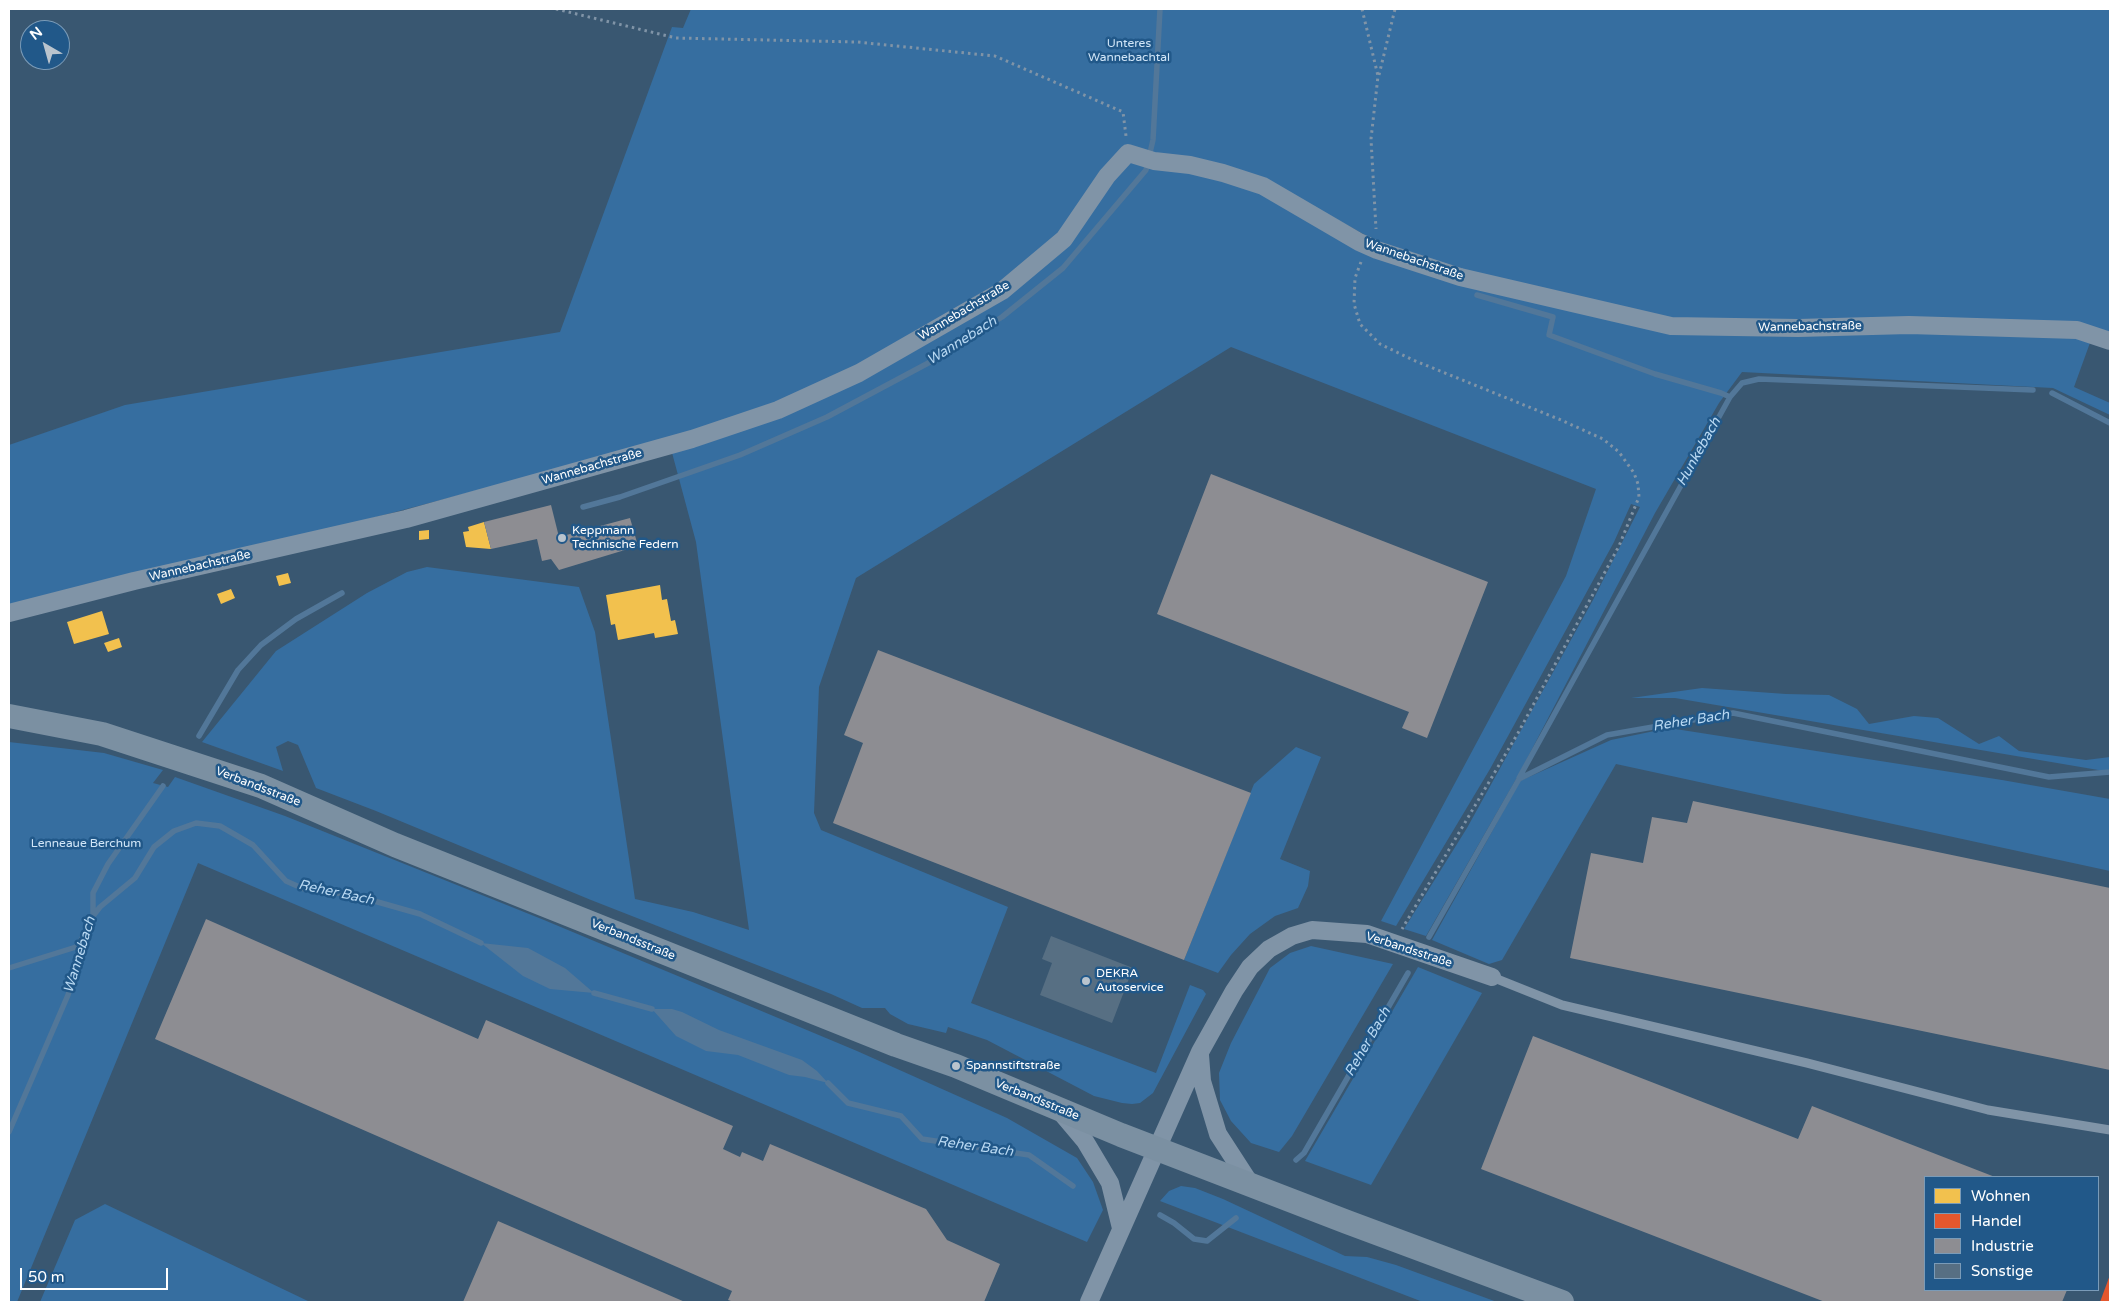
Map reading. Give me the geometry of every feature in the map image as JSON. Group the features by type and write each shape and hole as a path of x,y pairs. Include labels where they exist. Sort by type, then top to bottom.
{"main road":[{"name":"Verbandsstraße","path":"9,716 102,734 261,786 395,845 896,1045 956,1066 1058,1109 1251,1185 1562,1302"}],"street":[{"name":"Wannebachstraße","path":"9,613 134,581 406,519 692,439 778,410 859,373 1002,291 1064,239 1107,176 1128,153 1154,161 1190,165 1223,173 1263,186 1372,248 1460,277 1671,326 1798,328 1909,325 2077,330 2110,340"},
{"name":"Verbandsstraße","path":"1157,1148 1200,1052 1234,991 1250,967 1269,949 1292,936 1312,930 1367,934 1492,978"},
{"path":"1200,1052 1202,1081 1218,1134 1251,1185"},
{"path":"1058,1109 1085,1141 1110,1183 1120,1228"},
{"path":"1089,1302 1120,1228 1157,1148"}],"lane":[{"path":"1492,978 1562,1005 1807,1063 1988,1110 2110,1130"}],"path":[{"path":"556,9 676,38 857,42 995,56 1123,112 1128,153"},
{"path":"1362,9 1378,76"},
{"path":"1393,944 1518,732 1618,546 1639,497 1638,484 1634,473 1619,452 1603,439 1413,360 1380,344 1360,324 1354,304 1355,278 1372,248 1371,138 1378,76 1395,9"}],"green space":[{"name":"Unteres Wannebachtal","path":"691,9 2110,9 2110,346 2091,340 2074,387 2110,403 2110,415 2053,388 1742,372 1719,403 1655,513 1519,774 1426,936 1404,929 1467,828 1593,600 1640,507 1631,504 1614,542 1490,769 1396,926 1381,921 1566,576 1596,489 1231,347 856,578 819,687 814,813 821,830 1008,907 971,1003 1156,1073 1190,985 1203,990 1206,994 1153,1093 1140,1103 1132,1104 1094,1096 987,1040 948,1027 946,1033 908,1024 890,1014 885,1008 862,1008 316,788 298,745 288,741 276,747 283,771 202,742 276,651 367,593 407,572 427,567 579,587 595,632 635,899 693,912 749,930 696,542 671,449 693,444 780,415 863,377 1005,294 1066,242 1109,177 1127,161 1189,171 1263,192 1367,248 1367,236 1265,180 1197,159 1155,155 1130,146 1105,173 1060,236 999,288 859,368 776,406 692,434 281,542 9,606 9,445 125,405 560,332 672,27 683,28"},
{"path":"1702,688 1829,695 1857,709 1869,724 1914,716 1938,718 1979,744 1999,736 2019,751 2086,760 2110,757 2110,772 1675,698 1631,698"},
{"path":"1669,728 2002,780 2110,799 2110,871 1616,764 1502,960 1489,964 1432,940 1520,781 1611,740"},
{"name":"Lenneaue Berchum","path":"9,742 104,753 163,770 153,783 168,787 175,777 285,816 544,920 857,1051 1007,1118 1077,1158 1093,1182 1103,1210 1087,1242 198,863 17,1302 9,1302"},
{"path":"1296,747 1321,757 1280,859 1310,871 1308,886 1298,908 1275,916 1250,934 1218,973 1184,960 1254,784"},
{"path":"1311,946 1393,964 1292,1136 1279,1152 1251,1143 1231,1121 1220,1100 1219,1073 1231,1043 1270,968 1290,953"},
{"path":"1418,967 1482,993 1371,1185 1305,1161"},
{"path":"1181,1186 1195,1188 1223,1199 1345,1256 1367,1257 1396,1265 1497,1302 1423,1302 1160,1201 1169,1191"},
{"path":"105,1204 310,1302 40,1302 75,1220"}],"shaded area":[{"path":"481,943 528,948 565,968 594,993 550,989 523,976"},
{"path":"652,1009 672,1009 682,1012 719,1030 802,1060 817,1071 828,1083 789,1075 738,1055 706,1051 676,1036"}],"building: Wohnen":[{"path":"484,522 491,549 466,547 463,532 469,531 468,527"},
{"path":"429,530 429,539 419,540 419,531"},
{"path":"288,573 291,583 279,586 276,576"},
{"path":"660,585 662,600 667,599 671,621 675,620 678,634 655,638 654,633 618,640 615,624 611,625 606,595"},
{"path":"231,589 235,598 221,604 217,594"},
{"path":"102,611 109,634 74,644 67,622"},
{"path":"119,638 122,647 108,652 104,643"}],"building: Handel":[{"path":"2110,1275 2110,1302 2100,1302"}],"building: Industrie":[{"path":"1211,474 1488,582 1427,738 1402,728 1409,712 1157,614"},
{"name":"Keppmann Technische Federn","path":"551,505 559,537 630,518 638,546 559,570 551,559 542,561 537,539 491,549 484,522"},
{"path":"878,650 1251,793 1184,960 833,823 863,743 844,735"},
{"path":"1693,801 2110,888 2110,1070 1570,958 1591,853 1643,863 1652,817 1687,823"},
{"path":"206,919 478,1039 486,1020 733,1126 723,1149 740,1157 742,1152 763,1161 770,1144 926,1209 947,1240 1000,1264 984,1302 734,1302 728,1300 732,1291 155,1039"},
{"path":"1533,1036 1798,1139 1812,1106 1992,1176 1924,1176 1924,1291 2067,1291 2062,1302 1825,1302 1481,1169"},
{"path":"498,1221 685,1302 463,1302"}],"building: Sonstige":[{"name":"DEKRA Autoservice","path":"1051,936 1133,968 1112,1023 1040,995 1052,963 1042,959"}],"waterway":[{"name":"Wannebach","path":"583,507 620,497 740,455 827,417 932,361 1002,317 1063,268 1146,170 1153,140 1160,9"},
{"path":"1477,295 1553,317 1549,335 1655,374 1730,397"},
{"name":"Hunkebach","path":"1519,778 1730,397 1742,383 1759,379 2033,390"},
{"name":"Hunkebach","path":"2052,393 2110,423"},
{"name":"Wannebach","path":"199,736 238,670 261,645 296,619 342,593"},
{"name":"Reher Bach","path":"1429,937 1519,779 1607,735 1733,713 2049,777 2110,772"},
{"name":"Wannebach","path":"9,1132 68,995 93,916 93,893 108,864 163,786"},
{"name":"Reher Bach","path":"93,916 100,907 135,878 154,847 174,831 196,823 220,826 253,845 286,881 304,889 353,895 420,914 481,943"},
{"path":"9,968 76,947 85,934"},
{"name":"Reher Bach","path":"1296,1160 1304,1153 1408,973"},
{"name":"Reher Bach","path":"594,993 652,1009"},
{"name":"Reher Bach","path":"828,1083 848,1103 901,1116 922,1139 1029,1155 1073,1186"},
{"name":"Reher Bach","path":"1160,1215 1174,1223 1194,1239 1207,1241 1236,1218"}],"place":[{"name":"Keppmann Technische Federn","path":"562,538"},
{"name":"DEKRA Autoservice","path":"1086,981"},
{"name":"Spannstiftstraße","path":"956,1066"}]}
